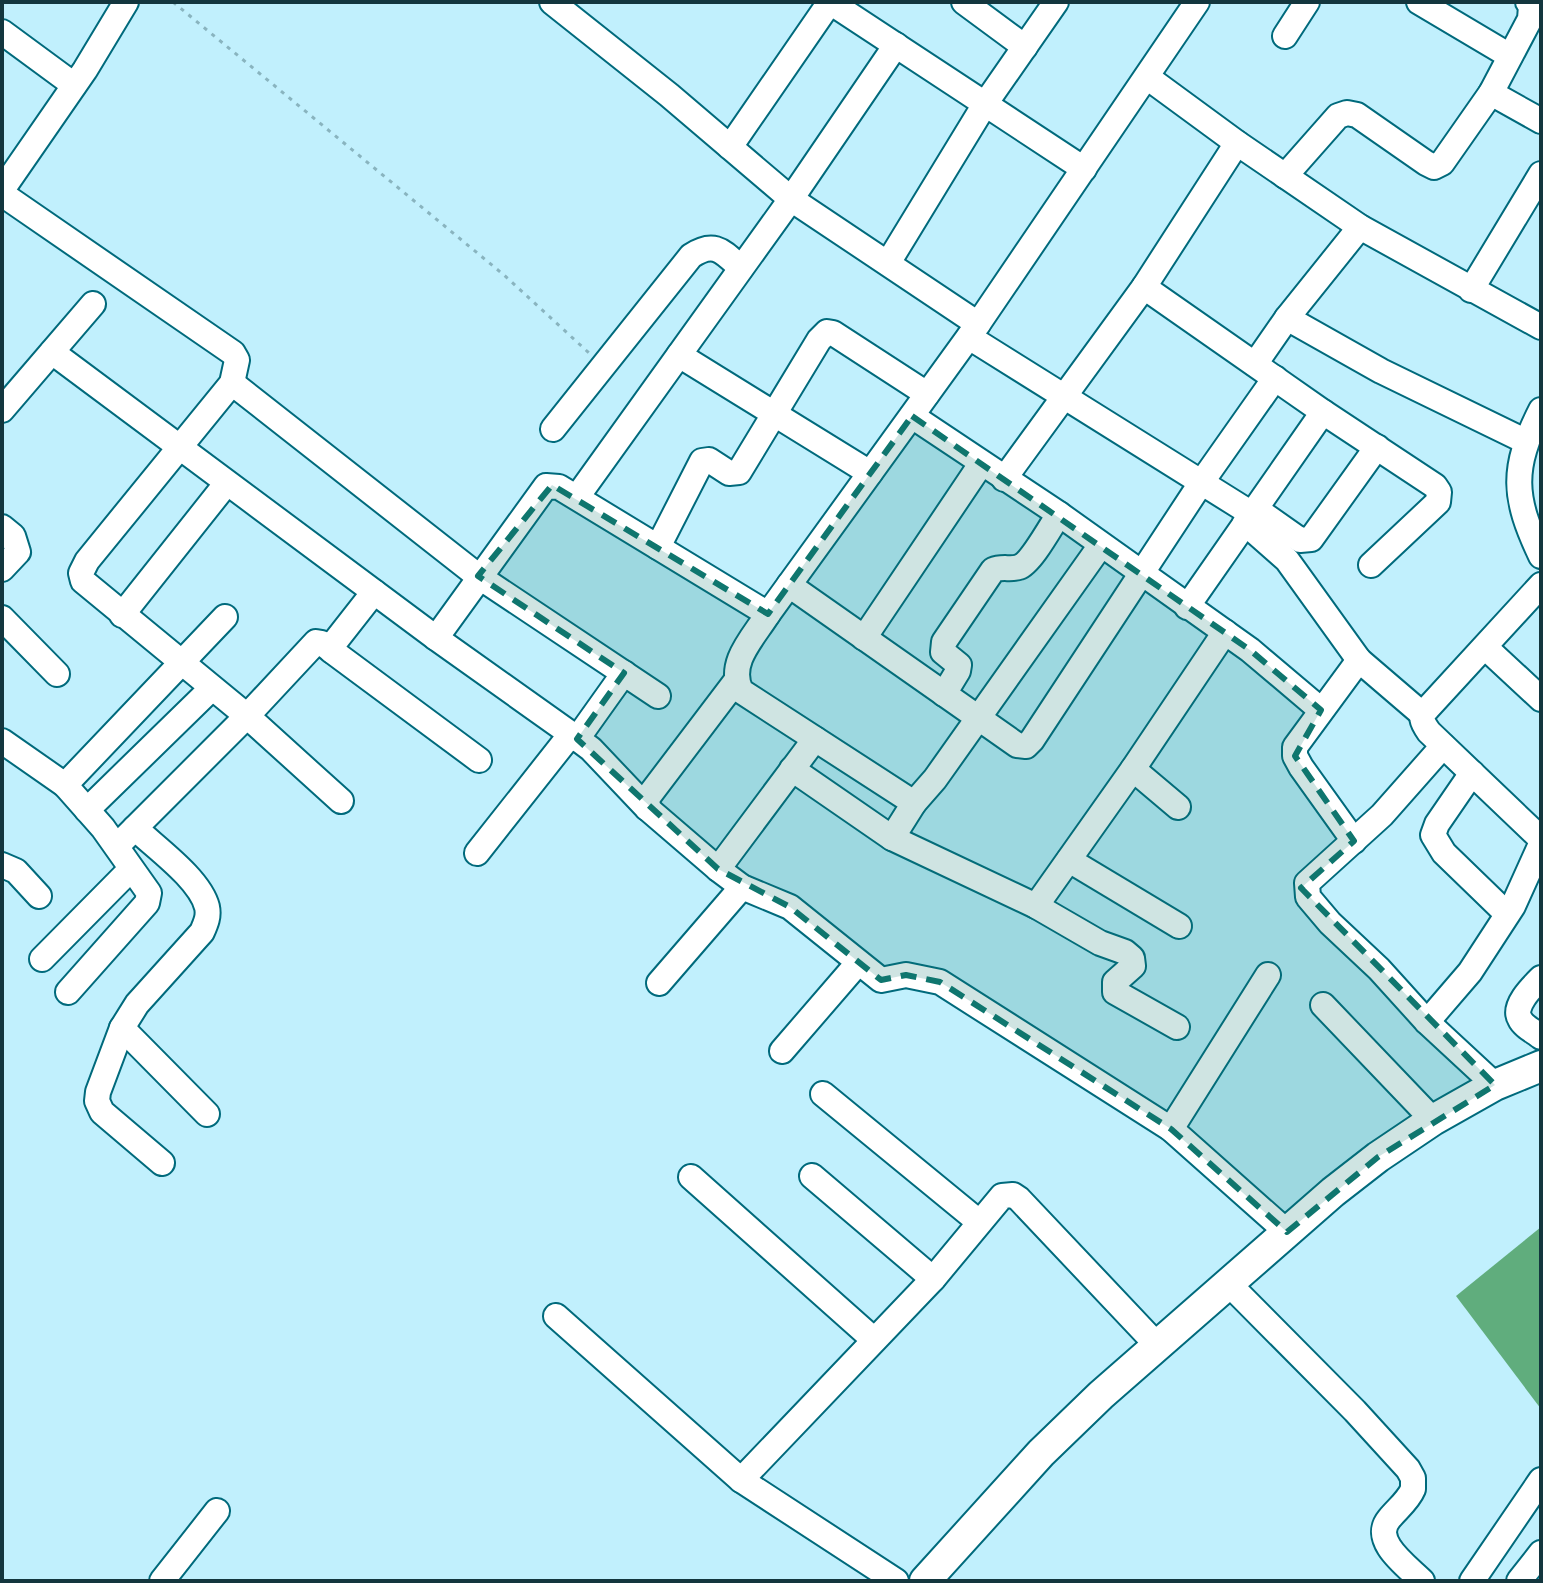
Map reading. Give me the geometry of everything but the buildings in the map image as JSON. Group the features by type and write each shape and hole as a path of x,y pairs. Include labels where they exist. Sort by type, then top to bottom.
{"main road":[{"path":"925,1581 1041,1453 1157,1345 1287,1232 1378,1157 1433,1120 1495,1085 1541,1066"}],"street":[{"path":"126,2 2,192 233,353 237,360 232,383 87,561 81,573 83,581 247,716 341,801"},
{"path":"552,2 791,199 888,263 1065,397 1251,516 1300,540 1311,539 1377,447"},
{"path":"730,147 830,2 1084,169"},
{"path":"964,2 1025,47"},
{"path":"888,263 985,104 1056,2"},
{"path":"914,803 741,691 736,681 737,663 768,614 973,330 1197,2"},
{"path":"1285,36 1307,2"},
{"path":"1419,2 1510,56"},
{"path":"1285,176 1338,116 1347,113 1357,115 1434,167 1442,163 1491,93 1530,19 1531,6 1528,2"},
{"path":"2,32 74,85"},
{"path":"577,497 791,199 896,45"},
{"path":"1147,77 1360,227 1541,327"},
{"path":"1491,93 1541,121"},
{"path":"1004,479 1144,287 1237,143"},
{"path":"1471,290 1538,187"},
{"path":"789,585 1017,745 1026,746 1201,483 1265,371 1287,318 1360,227"},
{"path":"553,429 691,256 709,247 720,250 741,268"},
{"path":"1144,287 1435,486 1439,499 1371,565"},
{"path":"2,410 93,304"},
{"path":"1287,318 1381,371 1525,441"},
{"path":"658,547 702,461 709,460 729,473 739,472 819,340 827,332 927,394"},
{"path":"52,352 226,484 591,749 647,808 742,887 790,907 881,980 906,975 940,982 1171,1129 1287,1232"},
{"path":"679,355 870,473"},
{"path":"232,383 478,576 658,696"},
{"path":"1541,410 1525,441 1519,487 1521,511 1541,556"},
{"path":"1187,607 1323,412"},
{"path":"912,416 1059,514 1225,632 1321,710"},
{"path":"864,638 981,464"},
{"path":"122,615 226,484"},
{"path":"436,638 546,486 559,487 577,497 768,614"},
{"path":"944,694 959,665 943,652 944,642 993,570 1017,568 1027,562 1059,514"},
{"path":"1251,516 1287,560 1359,660 1422,714"},
{"path":"2,527 13,536 18,552 2,569"},
{"path":"892,838 914,803 935,779 1101,545"},
{"path":"1427,1022 1470,972 1507,914 1541,842 1429,732 1422,721 1422,714 1541,585"},
{"path":"332,651 334,643 374,592"},
{"path":"65,785 225,617"},
{"path":"2,618 57,674"},
{"path":"1036,906 1225,632"},
{"path":"116,847 316,642 322,643 479,760"},
{"path":"1485,647 1541,699"},
{"path":"1354,841 1295,756 1295,747 1359,660"},
{"path":"477,853 624,673"},
{"path":"647,808 648,797 736,681"},
{"path":"87,810 212,688"},
{"path":"718,869 815,739"},
{"path":"4,746 65,785 149,893 147,903 68,992"},
{"path":"1443,746 1382,815 1307,883 1308,897 1427,1022 1495,1085"},
{"path":"792,769 892,838 1036,906 1100,943 1125,952 1132,958 1133,966 1115,982 1115,992 1177,1027"},
{"path":"1133,769 1178,807"},
{"path":"1472,773 1437,824 1433,835 1444,853 1507,914"},
{"path":"135,828 198,888 208,918 202,932 137,1004 122,1028 98,1092 97,1101 102,1112 162,1163"},
{"path":"1069,860 1179,926"},
{"path":"2,865 16,871 39,896"},
{"path":"42,959 131,869"},
{"path":"659,983 742,887"},
{"path":"782,1051 858,963"},
{"path":"1171,1129 1268,975"},
{"path":"1541,978 1523,1000 1518,1013 1520,1021 1541,1037"},
{"path":"1323,1005 1433,1120"},
{"path":"122,1028 207,1114"},
{"path":"823,1094 979,1222"},
{"path":"812,1176 933,1279"},
{"path":"691,1177 873,1339"},
{"path":"741,1480 933,1279 1002,1196 1013,1195 1019,1199 1157,1345"},
{"path":"1229,1284 1408,1469 1413,1478 1413,1489 1386,1523 1383,1536 1387,1545 1422,1581"},
{"path":"556,1316 741,1480 896,1581"},
{"path":"1472,1581 1541,1480"},
{"path":"162,1581 217,1511"},
{"path":"1519,1581 1541,1553"}],"path":[{"path":"173,2 504,275 603,367"}],"highlighted area":[{"path":"912,416 1250,650 1321,710 1295,756 1354,841 1301,888 1495,1085 1378,1157 1287,1232 1171,1129 940,982 906,975 881,980 790,907 718,869 577,739 624,673 478,576 552,485 768,614"}],"shaded area":[{"path":"1541,1227 1541,1409 1456,1296"}]}
